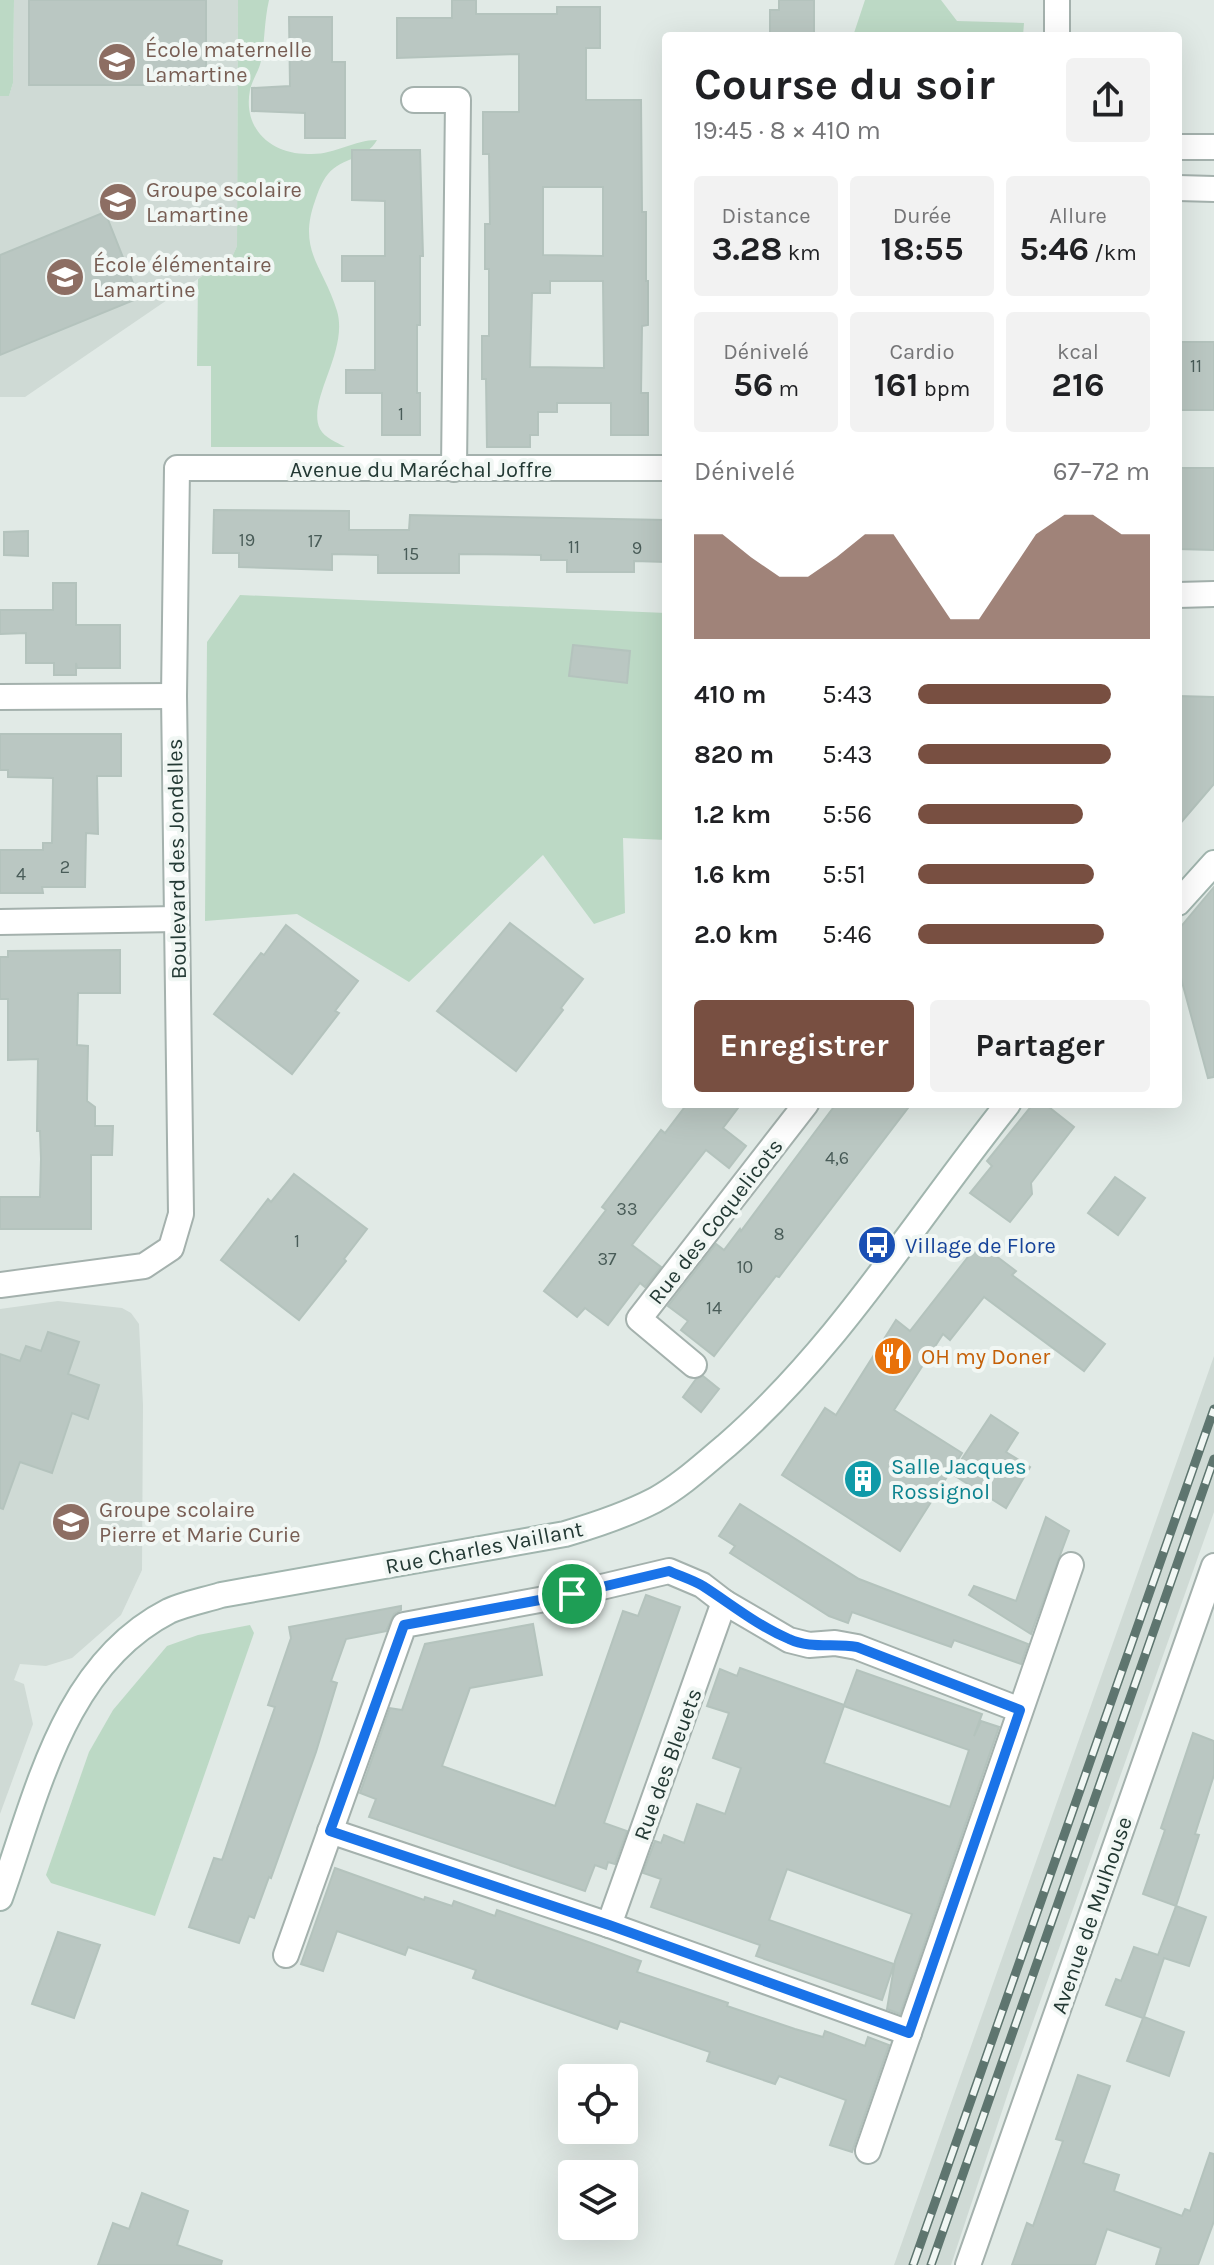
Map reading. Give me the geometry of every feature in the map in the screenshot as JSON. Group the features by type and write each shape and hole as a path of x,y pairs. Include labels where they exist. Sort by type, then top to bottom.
{"street":[{"path":"1057,0 1057,32"},
{"path":"414,100 458,100 454,469"},
{"path":"1182,147 1214,147"},
{"path":"1182,188 1214,189"},
{"name":"Avenue du Maréchal Joffre","path":"177,468 662,468"},
{"name":"Boulevard des Jondelles","path":"0,1285 144,1266 171,1248 181,1214 174,696 177,468"},
{"path":"1182,595 1214,594"},
{"path":"0,697 174,696"},
{"path":"1182,899 1214,863"},
{"path":"0,922 177,919"},
{"name":"Rue des Coquelicots","path":"694,1365 639,1319 803,1108"},
{"name":"Rue Charles Vaillant","path":"0,1898 62,1727 92,1678 125,1642 171,1610 211,1598 565,1534 611,1520 656,1499 689,1478 746,1428 806,1367 856,1309 957,1168 1005,1108"},
{"path":"868,2151 1071,1565"},
{"name":"Avenue de Mulhouse","path":"968,2265 1214,1566"},
{"path":"286,1955 404,1625 572,1594 669,1571 702,1585 724,1602 789,1640 809,1645 835,1643 857,1647 1020,1710"},
{"name":"Rue des Bleuets","path":"609,1925 724,1602"},
{"path":"330,1831 609,1925 909,2033"}],"shaded area":[{"name":"Groupe scolaire Lamartine","path":"14,0 238,0 237,246 233,255 25,397 0,397 0,96 9,96 13,83"},
{"name":"Groupe scolaire Pierre et Marie Curie","path":"58,1301 122,1308 131,1313 139,1324 143,1405 142,1570 121,1615 72,1658 46,1666 20,1664 14,1680 24,1684 33,1724 0,1814 0,1309"},
{"path":"1214,1356 1214,1512 1013,2078 951,2265 894,2265"}],"green space":[{"path":"0,0 14,0 13,83 9,96 0,96"},
{"path":"238,0 269,0 261,61 251,86 249,105 256,129 264,138 285,151 298,154 329,152 377,140 367,151 340,164 328,174 310,218 309,233 314,258 332,296 339,326 317,418 322,432 345,447 211,447 211,366 197,366 198,279 233,255 237,246"},
{"path":"865,0 941,0 957,21 1024,23 1023,32 854,32"},
{"path":"240,595 662,613 662,840 623,838 625,913 594,924 543,855 409,982 297,914 205,921 207,642"},
{"path":"250,1625 254,1633 155,1916 51,1883 46,1875 89,1752 113,1710 167,1646 198,1635"}],"building":[{"name":"École maternelle Lamartine","path":"29,0 206,0 206,85 29,85"},
{"path":"452,0 476,0 476,14 557,14 557,7 600,7 600,48 586,48 586,100 641,100 642,212 646,212 648,325 642,326 641,393 648,393 648,435 611,435 611,403 557,403 557,412 538,412 538,435 530,435 530,447 487,447 482,336 489,336 485,224 490,224 489,154 483,154 483,112 519,112 519,54 397,58 397,18 452,18","holes":["543,187 603,187 603,256 543,255","550,281 603,281 604,368 530,367 532,293 550,293"]},
{"path":"779,0 814,0 814,32 770,32 770,10 779,10"},
{"path":"289,17 332,17 332,62 345,62 345,138 305,138 305,113 252,111 252,88 290,86"},
{"path":"352,150 420,150 423,256 420,256 417,393 420,393 420,435 382,435 382,393 346,393 346,370 375,370 375,281 342,281 342,256 385,256 385,201 352,200"},
{"name":"École élémentaire Lamartine","path":"105,212 139,298 0,355 0,255"},
{"path":"1182,342 1214,342 1214,410 1182,410"},
{"path":"1182,468 1214,468 1214,550 1182,549"},
{"path":"214,510 349,511 349,530 409,530 410,515 662,520 662,562 634,561 634,572 567,572 567,560 541,560 541,555 459,554 459,573 378,573 378,555 332,554 332,570 239,567 239,553 213,553"},
{"path":"28,531 28,556 4,555 4,532"},
{"path":"53,583 76,583 76,625 120,625 120,668 77,668 76,663 76,675 54,675 54,663 26,663 26,633 0,634 0,610 53,610"},
{"path":"573,645 630,651 627,683 569,676"},
{"path":"1182,696 1214,697 1214,784 1182,821"},
{"path":"0,734 121,734 121,776 97,776 98,834 86,833 85,887 42,887 43,893 0,893 0,850 43,850 43,843 52,843 53,778 8,777 8,770 0,770"},
{"path":"1214,887 1214,1077 1208,1078 1182,982 1182,925"},
{"path":"510,923 583,979 516,1071 437,1011"},
{"path":"286,925 358,981 335,1011 339,1013 292,1074 214,1014"},
{"path":"120,950 120,993 78,993 77,1045 88,1046 87,1101 95,1107 95,1126 113,1126 112,1155 91,1155 91,1229 0,1229 0,1197 40,1197 41,1159 40,1131 37,1131 38,1059 8,1060 8,999 0,999 0,957 8,957 8,951"},
{"path":"684,1108 738,1108 723,1128 746,1146 729,1168 706,1150 648,1224 632,1245 661,1267 645,1287 640,1283 608,1325 585,1308 577,1317 544,1291 606,1210 602,1207 661,1130 665,1133"},
{"path":"833,1108 908,1108 779,1277 776,1276 714,1356 681,1330 688,1321 668,1306 716,1244 724,1250"},
{"path":"1030,1108 1050,1108 1074,1127 1031,1183 1032,1194 1010,1222 970,1193 992,1166 987,1161"},
{"path":"294,1174 367,1229 299,1320 221,1260 268,1199 271,1202"},
{"path":"1115,1177 1145,1198 1118,1235 1088,1213"},
{"path":"979,1243 1016,1271 1012,1275 1105,1344 1084,1371 984,1297 950,1340 943,1334 894,1410 962,1453 900,1551 782,1475 825,1408 836,1415 896,1320 910,1331"},
{"path":"48,1332 79,1342 68,1374 99,1385 88,1419 72,1413 52,1473 20,1462 3,1509 0,1508 0,1354 20,1361 26,1346 41,1351"},
{"path":"703,1376 719,1389 701,1412 683,1397 696,1379"},
{"path":"991,1415 1018,1433 1006,1452 1030,1467 1006,1508 952,1474"},
{"path":"740,1504 859,1579 1028,1644 1021,1664 954,1640 951,1647 852,1612 848,1623 829,1616 730,1553 735,1546 719,1536"},
{"path":"1046,1517 1069,1531 1031,1634 969,1595 974,1586 1016,1601"},
{"path":"646,1595 680,1607 604,1823 627,1831 615,1864 608,1862 606,1869 595,1865 585,1891 369,1817 376,1799 360,1793 390,1708 402,1710 425,1644 533,1624 542,1675 470,1688 442,1766 555,1806 623,1611 638,1616"},
{"path":"401,1606 386,1631 346,1639 331,1681 337,1683 316,1752 271,1878 254,1918 249,1916 239,1943 189,1927 214,1858 222,1860 275,1707 268,1705 291,1638 289,1627"},
{"path":"740,1668 844,1705 857,1670 982,1714 974,1736 981,1721 999,1727 900,2014 887,2009 895,1961 912,1914 787,1869 769,1920 894,1964 882,2000 756,1956 760,1945 651,1907 661,1879 643,1873 655,1841 661,1843 664,1835 684,1843 697,1804 725,1814 741,1768 713,1758 729,1713 707,1706 720,1669 737,1676","holes":["844,1706 969,1750 950,1807 824,1763"]},
{"path":"1193,1733 1214,1741 1214,1775 1176,1906 1143,1894"},
{"path":"335,1868 424,1900 425,1897 452,1906 454,1901 495,1916 497,1910 580,1939 641,1961 637,1972 795,2029 823,2037 825,2031 865,2046 868,2037 889,2045 852,2152 830,2145 846,2100 779,2076 775,2084 707,2061 710,2052 620,2021 617,2029 473,1978 476,1970 408,1947 405,1955 337,1931 323,1971 301,1964"},
{"path":"1176,1906 1206,1917 1189,1966 1164,1958 1144,2017 1184,2032 1169,2076 1127,2061 1143,2018 1106,2005 1116,1979 1121,1981 1134,1947 1158,1955"},
{"path":"58,1932 100,1945 74,2018 32,2004"},
{"path":"1078,2075 1110,2086 1083,2163 1119,2175 1114,2191 1182,2216 1185,2209 1190,2211 1210,2153 1214,2154 1214,2221 1198,2265 1156,2265 1161,2248 1107,2229 1095,2265 1012,2265 1027,2223 1033,2226 1063,2141 1056,2139"},
{"path":"142,2193 188,2211 177,2245 222,2261 221,2265 98,2265 113,2223 129,2229"}],"railway":[{"path":"913,2265 1214,1409"},
{"path":"931,2265 1214,1459"}],"place":[{"name":"École maternelle Lamartine","path":"117,62"},
{"name":"Groupe scolaire Lamartine","path":"118,202"},
{"name":"École élémentaire Lamartine","path":"65,277"},
{"name":"Village de Flore","path":"877,1245"},
{"name":"OH my Doner","path":"893,1356"},
{"name":"Salle Jacques Rossignol","path":"863,1479"},
{"name":"Groupe scolaire Pierre et Marie Curie","path":"71,1522"}],"route":[{"path":"669,1571 702,1585 724,1602 789,1640 809,1645 835,1643 857,1647 1020,1710 909,2033 609,1925 330,1831 404,1625 572,1594 669,1571"}]}
